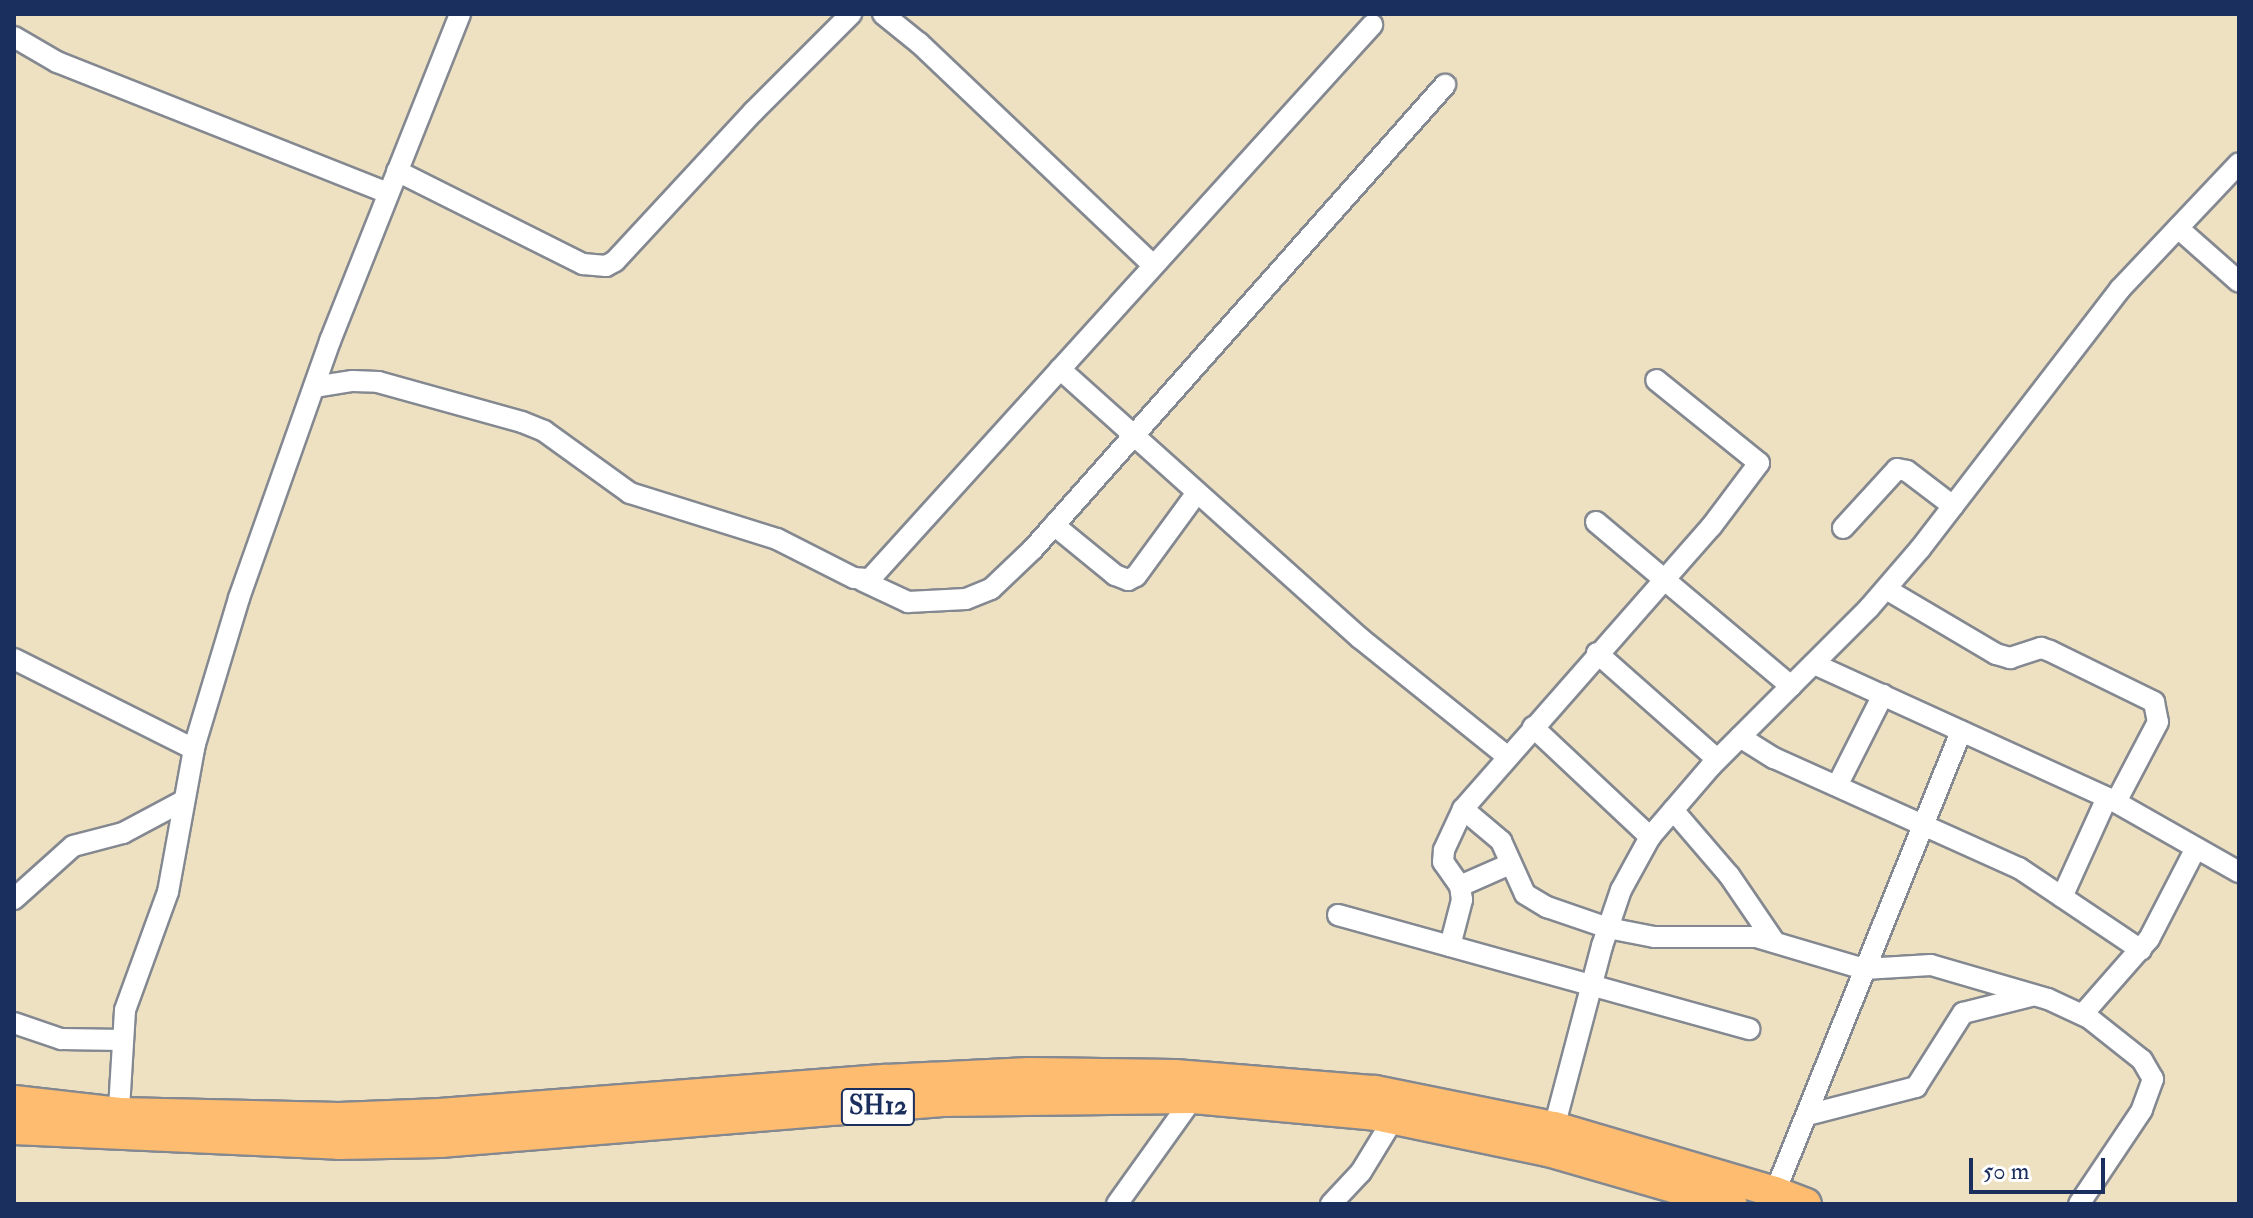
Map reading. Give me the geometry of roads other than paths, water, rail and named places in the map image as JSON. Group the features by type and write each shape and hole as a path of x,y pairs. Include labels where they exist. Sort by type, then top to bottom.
{"main road":[{"path":"573,1118 950,1076 1029,1073 1175,1075 1375,1091 1551,1139 1775,1192 1806,1204"},
{"name":"SH12","path":"14,1129 118,1123 339,1144 440,1142 573,1118 942,1101 1193,1098 1394,1118 1551,1139 1732,1204"},
{"path":"14,1101 118,1123"}],"street":[{"path":"118,1123 125,1010 168,892 194,749 242,589 314,387 460,14"},
{"path":"397,171 570,259 595,268 606,266 615,261 753,112 851,14"},
{"path":"883,14 919,43 1153,265"},
{"path":"863,581 875,576 1372,25"},
{"path":"14,37 57,62 388,193"},
{"path":"314,387 353,381 378,382 522,422 544,431 630,493 777,539 908,602 978,597 991,589 1054,525 1445,85"},
{"path":"1551,1139 1608,928 1621,890 1650,837 1717,759 1886,589 2120,289 2239,163"},
{"path":"2178,228 2239,282"},
{"path":"1060,369 1360,638 1507,756"},
{"path":"1450,946 1459,917 1460,886 1443,862 1444,850 1463,809 1711,527 1759,463 1656,380"},
{"path":"1843,528 1893,472 1902,468 1953,506"},
{"path":"1054,525 1115,575 1128,580 1136,576 1196,494"},
{"path":"1596,522 1791,686"},
{"path":"1886,589 1996,654 2010,658 2041,648 2154,702 2158,722 2112,800 2062,897"},
{"path":"1597,653 1717,759"},
{"path":"14,659 194,749"},
{"path":"1814,664 2112,800 2239,872"},
{"path":"1838,784 1883,695"},
{"path":"1533,727 1650,837"},
{"path":"1775,1192 1961,731"},
{"path":"1740,737 1774,758 1838,784 2019,868 2141,950"},
{"path":"14,899 73,846 123,833 183,801"},
{"path":"1463,809 1493,831 1517,882 1534,901 1608,928 1654,937 1737,935 1774,941 1864,969 1931,965 2035,995 2083,1014 2142,1060 2153,1079 2146,1103 2079,1204"},
{"path":"1673,810 1729,875 1774,941"},
{"path":"2083,1014 2141,950 2196,848"},
{"path":"1460,886 1510,864"},
{"path":"1338,915 1749,1029"},
{"path":"1807,1115 1916,1087 1963,1013 2035,995"},
{"path":"14,1023 61,1039 123,1040"},
{"path":"1117,1204 1193,1098"},
{"path":"1331,1204 1361,1172 1394,1118"}]}
